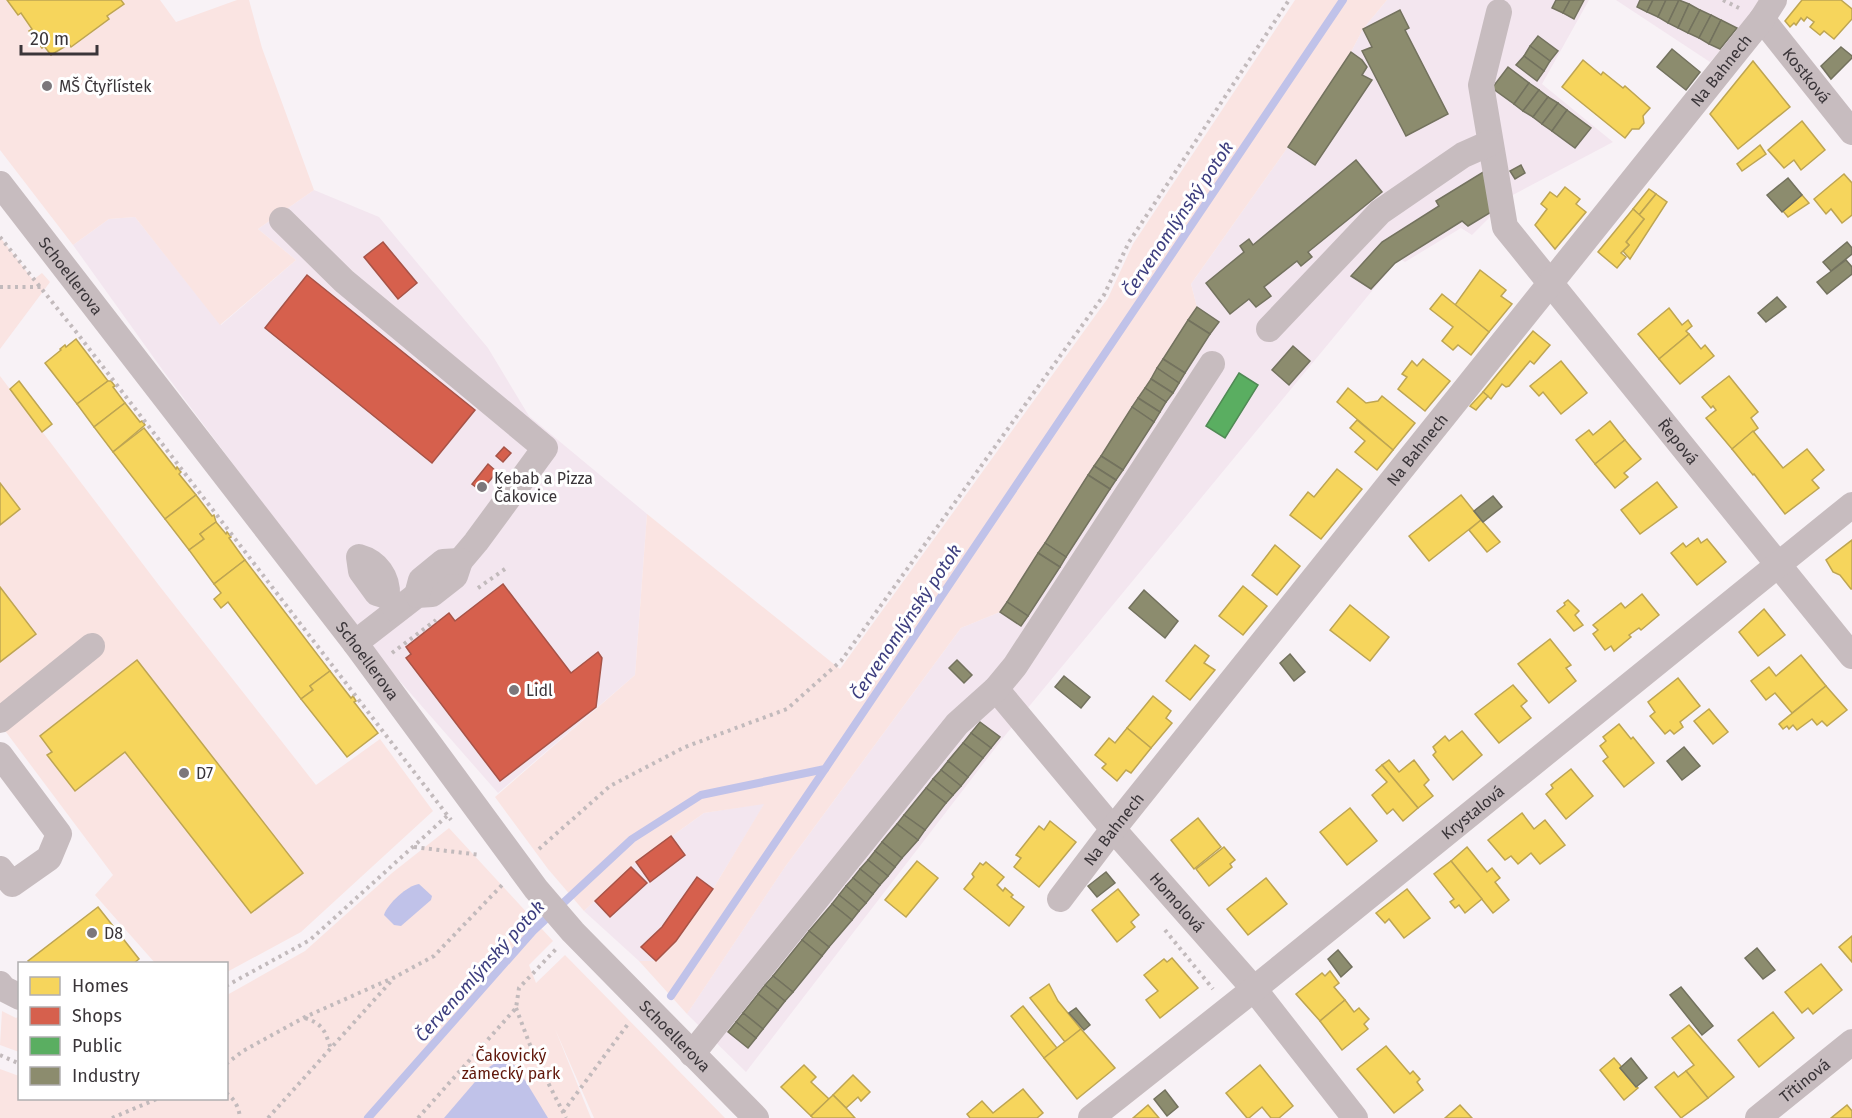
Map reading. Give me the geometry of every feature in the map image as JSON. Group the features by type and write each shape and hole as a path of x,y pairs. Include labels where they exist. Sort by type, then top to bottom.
{"street":[{"name":"Kostková","path":"1768,10 1852,132"},
{"name":"Na Bahnech","path":"1060,899 1113,829 1552,283 1768,10"},
{"path":"1269,329 1380,212 1463,155 1490,143 1480,85 1499,12"},
{"name":"Řepová","path":"1490,143 1505,227 1852,656"},
{"name":"Schoellerova","path":"0,184 355,643 536,889 573,932 756,1118"},
{"path":"282,220 344,281 545,448 460,561 443,562 355,643"},
{"path":"692,1054 957,724 996,689 1015,666 1212,364"},
{"name":"Krystalová","path":"1091,1118 1852,505"},
{"path":"0,720 92,646"},
{"name":"Homolová","path":"996,689 1113,829 1254,989 1355,1118"},
{"path":"0,755 59,834 49,858 4,883"},
{"path":"0,984 4,989 18,996"},
{"name":"Třtinová","path":"1758,1118 1852,1042"}],"path":[{"path":"534,854 610,786 685,747 787,709 841,660 1104,295 1129,242 1289,0"},
{"path":"0,237 357,696 447,816 310,940 228,985"},
{"path":"0,286 41,287"},
{"path":"476,590 505,569"},
{"path":"391,660 392,652 439,617"},
{"path":"413,846 482,855"},
{"path":"228,1062 243,1051 304,1017 395,977 434,956 506,881"},
{"path":"1163,928 1214,990"},
{"path":"566,1118 533,1053 516,1008 519,988 573,932"},
{"path":"268,1118 395,977"},
{"path":"418,1118 516,1008"},
{"path":"563,1112 634,1016"},
{"path":"304,1017 318,1022 331,1049"},
{"path":"0,1055 18,1063"},
{"path":"228,1094 233,1098 240,1118"},
{"path":"112,1118 154,1100"}],"shaded area":[{"path":"1387,0 1589,0 1542,84 1613,142 1511,196 1472,235 1461,228 1405,262 1402,260 1395,263 1003,738 746,1072 687,1014 785,867 961,628 1000,612 1197,307 1191,284 1288,147 1351,52 1363,29"},
{"path":"1616,0 1764,0 1710,62"},
{"path":"314,190 379,217 488,348 529,416 647,514 635,675 498,793 376,654 164,372 73,245 109,219 135,217 221,325 296,260 258,229"},
{"path":"765,803 713,889 676,941 656,961 639,961 584,911 636,862 704,813"}],"green space":[{"path":"0,0 7,0 18,15 21,13 32,29 29,31 41,47 44,46 52,55 69,44 71,46 109,20 107,16 121,0 160,0 176,22 237,0 249,0 262,48 314,190 258,229 296,260 220,325 135,217 109,219 73,245 0,150"},
{"path":"1295,0 1387,0 1363,29 1351,52 1288,147 1191,284 1197,307 1000,612 961,628 785,867 687,1014 639,961 656,961 676,941 713,889 764,804 704,813 636,862 584,911 548,869 495,797 635,675 647,514 840,669 1108,298 1133,244"},
{"path":"0,237 33,280 42,273 50,282 0,349"},
{"path":"0,376 161,588 316,785 380,739 433,811 301,932 228,971 228,962 154,962 95,895 113,875 0,724 0,662 36,634 0,587 0,525 20,509 0,483","holes":["137,660 302,873 251,913 125,752 75,791 47,756 52,752 40,735"]},
{"name":"Čakovický zámecký park","path":"449,828 553,941 529,965 536,983 565,955 725,1118 594,1118 555,1029 591,1118 0,1118 0,1069 18,1076 18,1100 228,1100 228,994 305,951 392,873"},
{"path":"2,1011 16,1018 18,1017 18,1052 0,1045"}],"water":[{"path":"419,884 432,896 431,900 401,926 394,925 384,915 386,911 404,891"},
{"path":"503,1058 517,1067 548,1118 444,1118 486,1069"}],"building: Homes":[{"path":"7,0 121,0 124,4 107,16 109,19 71,47 69,44 51,55 44,46 42,48 29,31 32,29 21,13 18,15"},
{"path":"1802,0 1841,0 1852,9 1852,19 1834,39 1824,31 1820,35 1810,27 1814,22 1807,17 1804,21 1801,18 1796,25 1794,23 1790,27 1785,21"},
{"path":"1583,60 1601,75 1603,72 1623,88 1625,86 1650,108 1643,116 1644,123 1639,129 1632,129 1625,138 1562,87"},
{"path":"1753,61 1790,107 1738,149 1710,114"},
{"path":"1802,121 1825,150 1801,170 1794,160 1784,168 1768,150"},
{"path":"1760,145 1766,154 1742,171 1737,164"},
{"path":"1844,174 1852,183 1852,215 1842,223 1831,209 1826,214 1814,199"},
{"path":"1565,187 1580,199 1576,204 1586,212 1555,249 1535,225 1547,209 1541,204 1550,192 1557,197"},
{"path":"1649,189 1656,194 1639,215 1633,209"},
{"path":"1656,194 1667,202 1630,259 1623,251 1629,245 1626,242 1644,219 1639,215"},
{"path":"1802,195 1809,203 1788,217 1783,211"},
{"path":"1633,209 1644,219 1626,242 1629,245 1621,253 1626,257 1617,268 1598,252"},
{"path":"1480,270 1506,290 1501,296 1512,304 1489,332 1455,305"},
{"path":"1442,294 1489,332 1471,355 1458,345 1453,350 1442,341 1453,327 1430,309"},
{"path":"1669,308 1682,325 1688,320 1692,326 1686,331 1689,334 1659,359 1638,334"},
{"path":"1533,331 1550,345 1534,364 1530,361 1509,386 1502,384 1491,399 1483,392"},
{"path":"1689,334 1701,349 1705,345 1714,356 1680,384 1659,359"},
{"path":"76,339 108,381 77,404 45,363 65,345 66,347"},
{"path":"1423,359 1450,381 1425,411 1398,389 1407,377 1402,374 1412,361 1417,366"},
{"path":"1561,361 1587,393 1561,414 1543,392 1539,396 1530,386"},
{"path":"1729,376 1758,412 1751,418 1758,428 1732,449 1706,418 1716,410 1713,406 1711,408 1702,397"},
{"path":"19,381 52,424 42,432 10,389"},
{"path":"108,381 115,386 113,387 125,403 94,427 77,404"},
{"path":"1348,388 1366,403 1378,401 1382,396 1415,423 1393,450 1337,402"},
{"path":"1483,392 1488,396 1476,410 1470,406"},
{"path":"125,403 145,425 113,452 94,427"},
{"path":"1357,420 1393,450 1377,470 1355,452 1365,441 1350,428"},
{"path":"1610,421 1625,440 1595,464 1576,440 1589,430 1593,435"},
{"path":"144,428 176,469 177,467 181,472 179,474 196,495 165,519 113,452"},
{"path":"1753,431 1783,468 1807,449 1824,470 1812,480 1819,488 1785,514 1732,449"},
{"path":"1625,440 1641,459 1624,473 1628,477 1615,488 1595,464"},
{"path":"1337,469 1362,489 1321,539 1290,515 1308,492 1314,497"},
{"path":"1657,482 1677,507 1640,534 1621,510"},
{"path":"0,483 20,509 0,525"},
{"path":"196,495 212,516 214,515 216,522 200,534 204,539 189,550 165,519"},
{"path":"1461,495 1481,520 1429,561 1409,536"},
{"path":"1481,520 1500,542 1487,552 1469,530"},
{"path":"216,522 231,537 229,538 245,560 214,584 189,550 204,539 200,534"},
{"path":"1698,538 1701,543 1707,539 1726,562 1697,585 1671,553 1683,543 1686,547"},
{"path":"1852,540 1851,589 1840,575 1833,572 1826,560"},
{"path":"1275,545 1300,566 1277,595 1252,575"},
{"path":"245,560 330,671 310,686 313,690 301,699 228,602 221,608 214,599 221,593 214,584"},
{"path":"1243,586 1267,606 1243,635 1219,616"},
{"path":"0,587 36,634 0,662"},
{"path":"1642,594 1659,615 1641,630 1639,628 1629,635 1631,637 1614,651 1611,646 1605,650 1593,634 1598,630 1593,625 1621,603 1625,608"},
{"path":"1568,600 1579,611 1575,615 1583,625 1574,631 1557,611"},
{"path":"1350,605 1389,637 1370,661 1330,630"},
{"path":"1764,609 1785,635 1758,656 1739,632"},
{"path":"1550,639 1571,665 1566,668 1576,681 1549,703 1518,664"},
{"path":"1195,645 1209,656 1204,663 1215,670 1190,700 1166,681"},
{"path":"1801,655 1826,686 1792,713 1775,693 1766,700 1751,681 1769,667 1776,676"},
{"name":"D7","path":"137,660 303,873 251,913 125,752 75,791 47,755 52,752 40,736"},
{"path":"330,671 351,698 353,696 356,701 354,702 378,733 347,757 301,699 313,690 310,686"},
{"path":"1678,678 1700,706 1680,722 1683,727 1674,734 1670,730 1665,734 1650,716 1655,712 1648,702"},
{"path":"1513,685 1527,701 1521,706 1531,718 1499,743 1475,714"},
{"path":"1826,686 1847,710 1827,726 1822,721 1817,725 1812,719 1797,730 1793,725 1789,729 1787,726 1783,729 1779,724"},
{"path":"1153,696 1171,711 1166,718 1172,723 1151,748 1127,728"},
{"path":"1709,709 1728,732 1713,744 1694,721"},
{"path":"1619,724 1654,763 1624,787 1603,761 1608,757 1600,746 1606,741 1603,737"},
{"path":"1127,728 1151,748 1131,773 1126,770 1117,781 1102,768 1106,764 1095,755 1109,738 1115,743"},
{"path":"1462,731 1482,755 1453,780 1433,755 1436,752 1433,747 1445,736 1449,741"},
{"path":"1389,760 1399,772 1414,760 1429,780 1424,785 1433,796 1418,808 1382,765"},
{"path":"1382,765 1418,808 1403,821 1393,809 1387,814 1372,795 1387,782 1376,770"},
{"path":"1571,769 1593,796 1566,819 1546,794 1553,788 1551,785"},
{"path":"1350,808 1377,841 1347,865 1320,832"},
{"path":"1522,813 1534,829 1545,820 1565,845 1540,864 1531,853 1518,864 1511,856 1505,860 1488,840"},
{"path":"1198,818 1221,847 1194,869 1171,840"},
{"path":"1050,821 1076,842 1039,887 1014,867 1021,858 1016,855 1039,826 1044,830"},
{"path":"1224,847 1235,860 1230,864 1232,867 1209,886 1196,869"},
{"path":"1467,847 1487,872 1492,868 1500,878 1495,882 1509,900 1493,913 1451,861"},
{"path":"917,861 938,878 906,917 885,900"},
{"path":"1451,861 1482,899 1465,913 1459,905 1455,908 1450,902 1454,899 1434,874"},
{"path":"986,862 1004,877 997,885 1003,891 1005,888 1013,895 1011,897 1024,907 1009,926 964,889 974,877 972,874 980,863 983,865"},
{"path":"1266,878 1287,904 1248,935 1227,909"},
{"path":"1118,889 1139,915 1131,922 1135,927 1117,942 1092,910"},
{"path":"1407,889 1430,918 1404,938 1389,919 1385,923 1376,913"},
{"name":"D8","path":"98,907 139,959 135,962 28,961"},
{"path":"1852,936 1852,962 1839,947"},
{"path":"1172,958 1198,988 1160,1018 1146,1000 1158,991 1144,975 1164,959 1167,962"},
{"path":"1821,964 1842,990 1813,1014 1808,1008 1802,1013 1785,992"},
{"path":"1330,971 1339,983 1334,987 1345,1000 1320,1021 1296,994 1322,973 1325,976"},
{"path":"1049,984 1058,1001 1081,1029 1065,1042 1030,998"},
{"path":"1345,1000 1354,1012 1359,1008 1369,1019 1364,1024 1368,1029 1342,1050 1320,1021"},
{"path":"1023,1006 1057,1048 1044,1058 1011,1016"},
{"path":"1773,1012 1794,1038 1759,1067 1738,1040"},
{"path":"1689,1025 1734,1077 1708,1098 1686,1071 1694,1065 1672,1038"},
{"path":"1081,1029 1115,1068 1077,1099 1044,1058"},
{"path":"1386,1046 1410,1074 1413,1071 1420,1079 1417,1082 1423,1090 1394,1113 1357,1069"},
{"path":"1614,1058 1638,1088 1624,1100 1600,1070"},
{"path":"804,1065 816,1077 811,1082 829,1099 811,1116 781,1087"},
{"path":"1260,1065 1293,1106 1279,1118 1271,1118 1262,1107 1247,1118 1226,1093"},
{"path":"1686,1071 1708,1098 1681,1118 1655,1087 1674,1072 1678,1077"},
{"path":"853,1075 870,1092 861,1101 858,1097 846,1108 833,1095"},
{"path":"1023,1089 1043,1113 1037,1118 970,1118 967,1114 982,1101 993,1113"},
{"path":"833,1095 855,1118 813,1118 811,1116"},
{"path":"1148,1105 1159,1118 1133,1118"},
{"path":"1460,1105 1472,1118 1445,1118"},
{"path":"1847,1105 1852,1111 1852,1118 1831,1118"}],"building: Shops":[{"path":"383,242 417,283 398,299 364,257"},
{"path":"307,275 475,410 432,463 265,328"},
{"path":"504,447 511,453 503,462 496,456"},
{"path":"488,464 497,472 481,491 472,484"},
{"name":"Lidl","path":"503,584 571,673 598,652 602,658 596,707 500,781 406,658 411,654 406,647 449,613 455,621"},
{"path":"671,836 685,855 650,882 636,862"},
{"path":"631,867 647,883 610,917 595,901"},
{"path":"697,877 713,889 676,941 656,961 641,947 662,927"}],"building: Public":[{"path":"1239,373 1258,385 1225,438 1206,426"}],"building: Industry":[{"path":"1556,0 1570,0 1563,13 1552,8"},
{"path":"1570,0 1584,0 1574,19 1563,13"},
{"path":"1640,0 1653,0 1647,12 1637,7"},
{"path":"1653,0 1666,0 1658,17 1647,12"},
{"path":"1666,0 1679,0 1668,23 1658,17"},
{"path":"1679,0 1689,4 1678,28 1668,23"},
{"path":"1689,4 1700,10 1688,33 1678,28"},
{"path":"1400,10 1409,28 1405,30 1448,114 1406,136 1362,51 1372,47 1363,29"},
{"path":"1700,10 1711,15 1699,38 1688,33"},
{"path":"1711,15 1721,20 1709,44 1699,38"},
{"path":"1721,20 1737,28 1720,49 1709,44"},
{"path":"1538,36 1558,51 1550,61 1530,46"},
{"path":"1530,46 1550,61 1544,71 1524,56"},
{"path":"1841,47 1852,58 1831,79 1821,66"},
{"path":"1672,49 1700,72 1686,90 1657,67"},
{"path":"1351,52 1367,67 1362,75 1372,80 1315,165 1288,147"},
{"path":"1524,56 1544,71 1537,81 1516,65"},
{"path":"1508,67 1529,83 1514,104 1492,88"},
{"path":"1529,83 1539,90 1523,111 1514,104"},
{"path":"1539,90 1548,97 1533,117 1523,111"},
{"path":"1548,97 1558,103 1542,124 1533,117"},
{"path":"1558,103 1567,110 1552,131 1542,124"},
{"path":"1567,110 1591,128 1575,148 1552,131"},
{"path":"1356,160 1382,192 1308,252 1312,257 1301,266 1297,261 1264,287 1271,296 1256,307 1249,299 1230,314 1206,283 1244,252 1240,246 1249,239 1253,245"},
{"path":"1521,165 1525,173 1515,179 1510,171"},
{"path":"1485,171 1493,211 1468,226 1462,221 1395,263 1371,289 1351,276 1382,242 1439,206 1436,201"},
{"path":"1788,178 1802,195 1782,212 1767,195"},
{"path":"1847,242 1852,248 1852,254 1831,271 1823,262"},
{"path":"1846,260 1852,267 1852,274 1827,294 1817,282"},
{"path":"1777,297 1786,307 1766,322 1758,313"},
{"path":"1197,307 1219,322 1210,334 1188,320"},
{"path":"1188,320 1210,334 1185,373 1163,359"},
{"path":"1293,346 1310,361 1289,385 1272,370"},
{"path":"1163,359 1185,373 1179,383 1157,368"},
{"path":"1157,368 1179,383 1173,393 1151,379"},
{"path":"1151,379 1173,393 1166,402 1145,388"},
{"path":"1145,388 1166,402 1160,412 1138,398"},
{"path":"1138,398 1160,412 1154,422 1132,407"},
{"path":"1132,407 1154,422 1123,470 1101,456"},
{"path":"1101,456 1123,470 1116,480 1094,466"},
{"path":"1094,466 1116,480 1110,489 1088,475"},
{"path":"1088,475 1110,489 1066,557 1045,543"},
{"path":"1493,496 1502,507 1483,522 1474,511"},
{"path":"1045,543 1066,557 1060,567 1038,553"},
{"path":"1038,553 1060,567 1028,616 1007,602"},
{"path":"1144,590 1178,621 1165,638 1129,608"},
{"path":"1007,602 1028,616 1021,626 1000,612"},
{"path":"1290,654 1305,672 1294,681 1280,663"},
{"path":"957,660 972,675 964,683 949,668"},
{"path":"1064,676 1090,697 1081,708 1055,687"},
{"path":"980,722 1000,737 991,748 971,733"},
{"path":"971,733 991,748 983,758 963,743"},
{"path":"963,743 983,758 968,777 948,761"},
{"path":"1684,747 1700,766 1682,780 1667,761"},
{"path":"948,761 968,777 961,786 941,770"},
{"path":"941,770 961,786 953,795 933,779"},
{"path":"933,779 953,795 946,803 926,788"},
{"path":"926,788 946,803 925,830 904,815"},
{"path":"904,815 925,830 918,840 897,824"},
{"path":"897,824 918,840 902,858 882,842"},
{"path":"882,842 902,858 895,867 875,851"},
{"path":"875,851 895,867 888,876 868,860"},
{"path":"868,860 888,876 880,885 860,869"},
{"path":"860,869 880,885 873,894 853,878"},
{"path":"1106,872 1115,883 1097,897 1088,886"},
{"path":"853,878 873,894 866,903 846,886"},
{"path":"846,886 866,903 859,911 839,895"},
{"path":"839,895 859,911 852,920 832,904"},
{"path":"832,904 852,920 829,947 809,931"},
{"path":"809,931 829,947 822,956 802,940"},
{"path":"802,940 822,956 793,992 773,976"},
{"path":"1757,948 1775,970 1763,979 1745,958"},
{"path":"1338,950 1352,967 1341,977 1328,959"},
{"path":"773,976 793,992 785,1001 765,985"},
{"path":"765,985 785,1001 778,1010 758,994"},
{"path":"1681,987 1713,1026 1702,1035 1670,995"},
{"path":"758,994 778,1010 763,1029 743,1013"},
{"path":"1076,1008 1090,1025 1084,1030 1069,1013"},
{"path":"743,1013 763,1029 756,1038 736,1022"},
{"path":"736,1022 756,1038 748,1048 728,1032"},
{"path":"1631,1058 1647,1078 1636,1087 1620,1068"},
{"path":"1165,1090 1178,1107 1167,1116 1154,1099"}],"waterway":[{"name":"Červenomlýnský potok","path":"368,1118 533,931 632,839 701,795 825,769 1343,0"},
{"path":"671,996 825,769"}],"place":[{"name":"MŠ Čtyřlístek","path":"47,86"},
{"name":"Kebab a Pizza Čakovice","path":"482,487"},
{"name":"Lidl","path":"514,690"},
{"name":"D7","path":"184,773"},
{"name":"D8","path":"92,933"}]}
